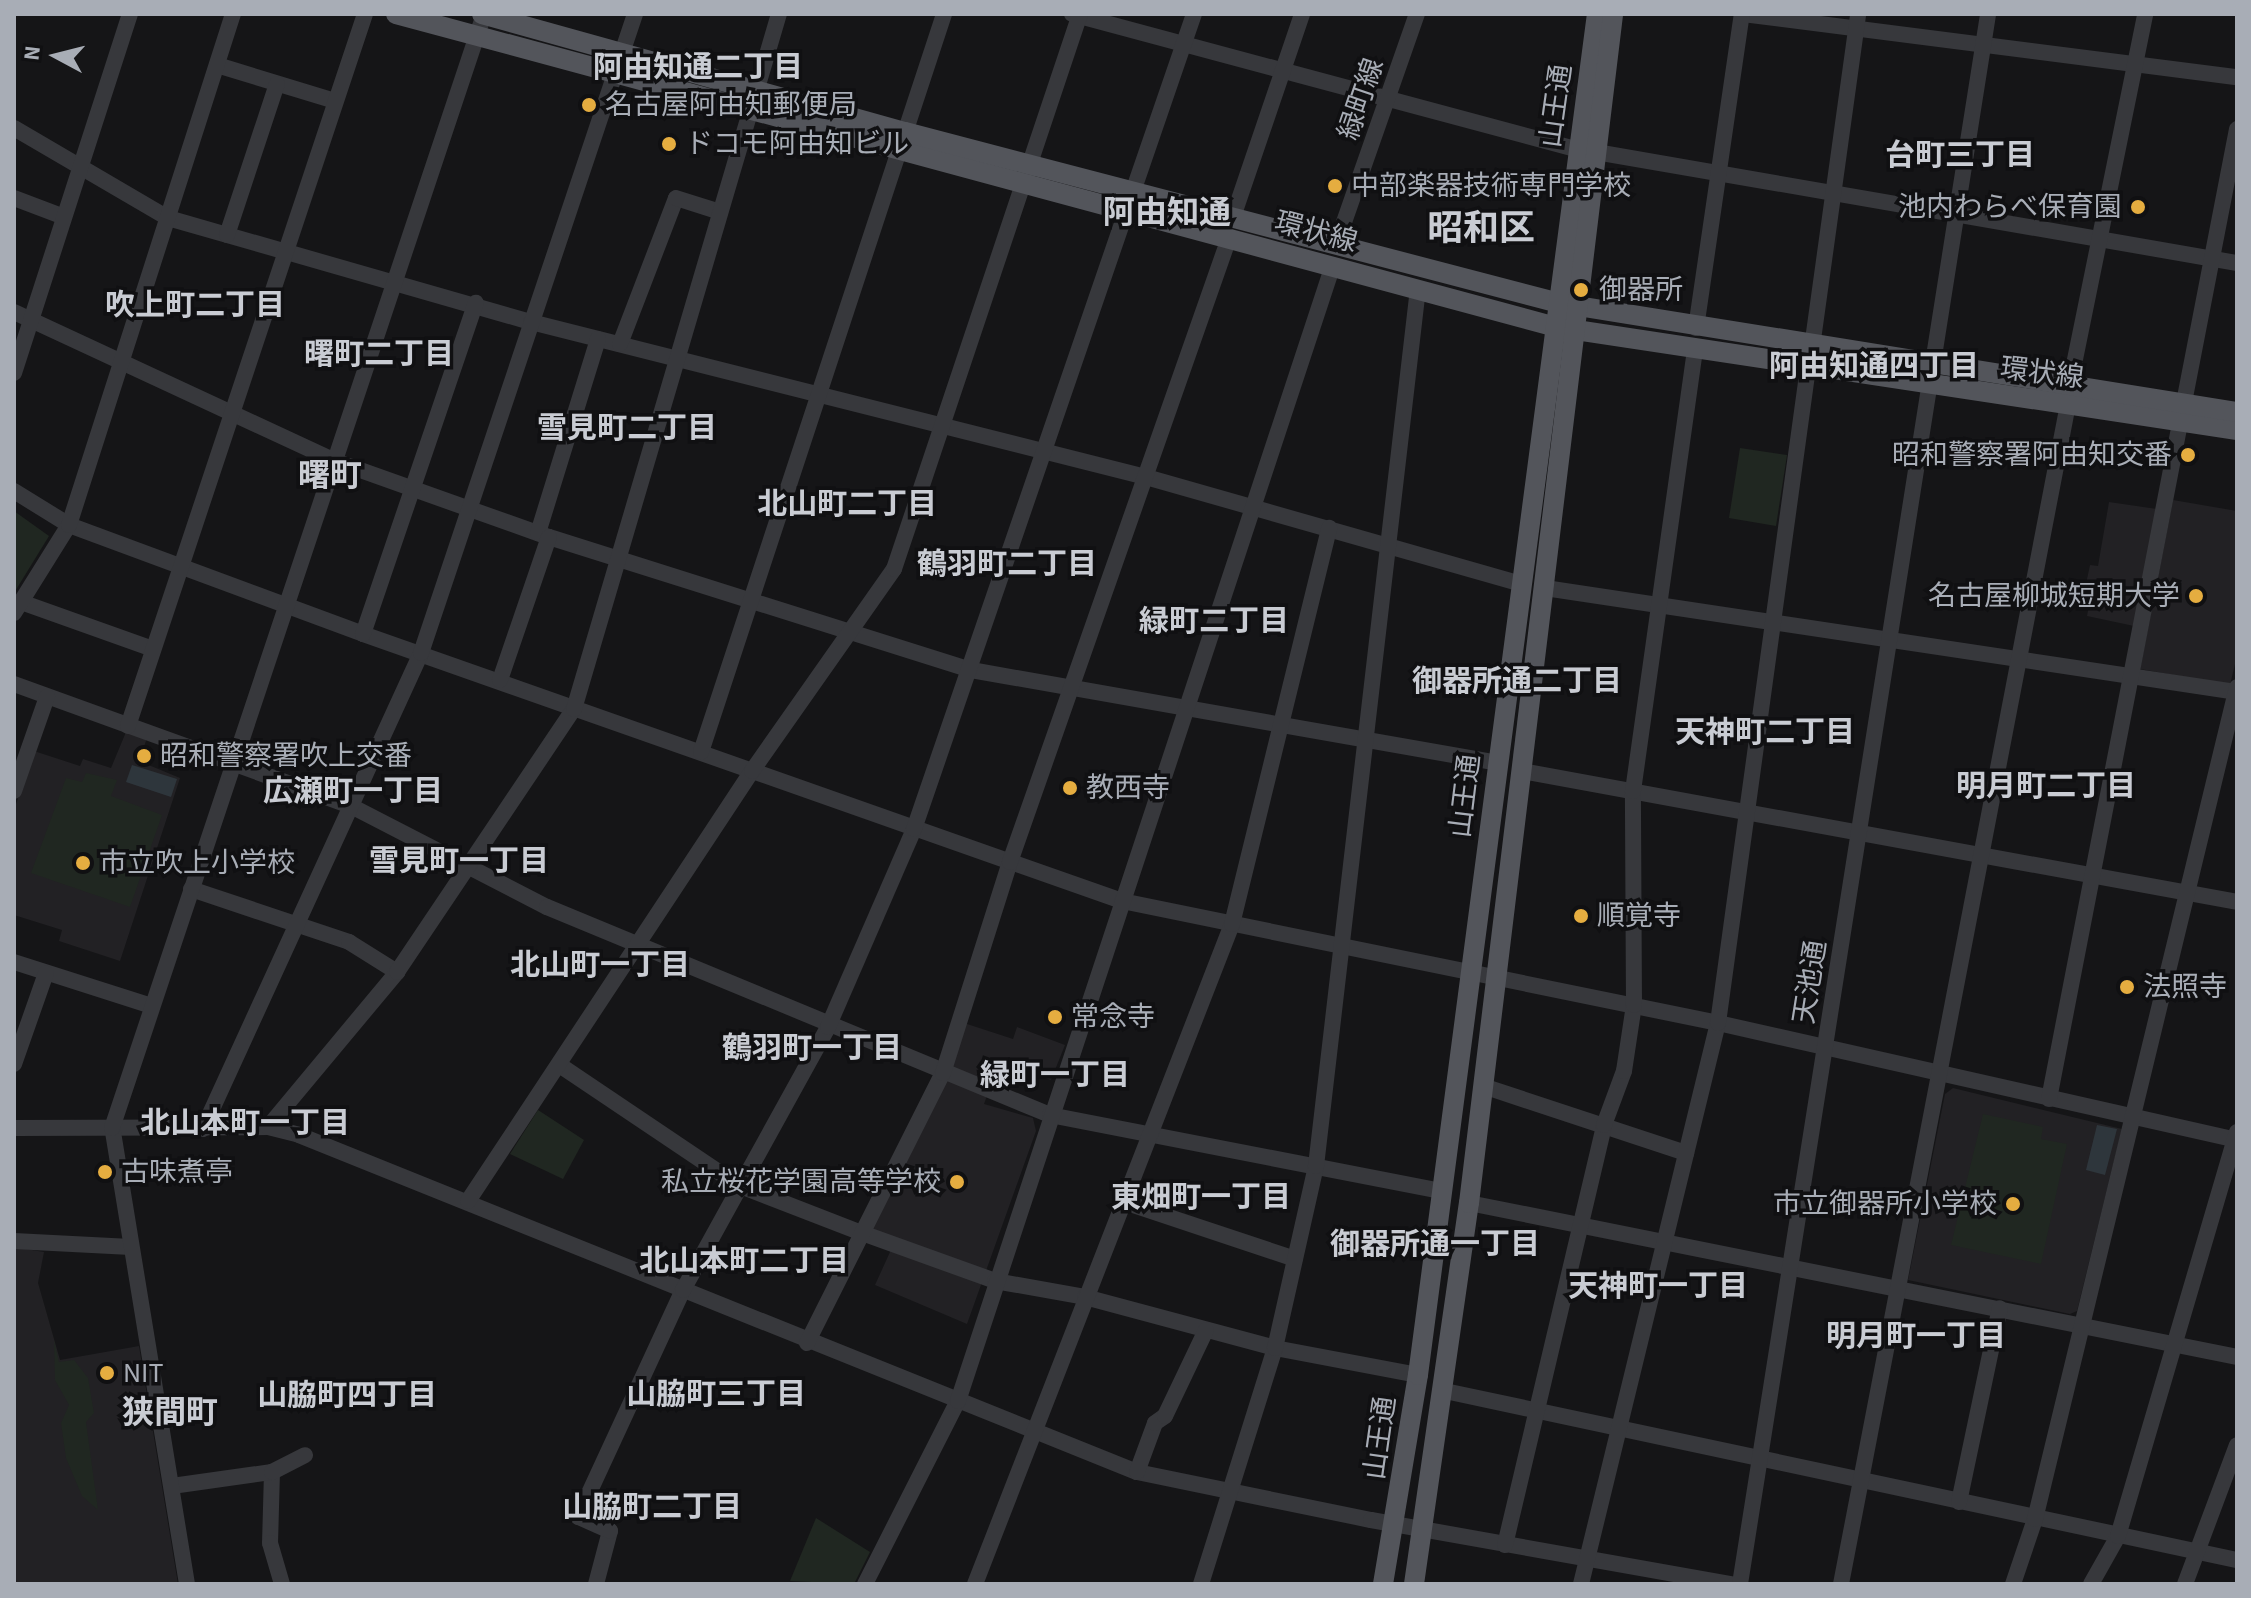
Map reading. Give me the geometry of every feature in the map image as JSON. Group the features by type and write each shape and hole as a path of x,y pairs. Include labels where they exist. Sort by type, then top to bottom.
{"main road":[{"name":"環状線","path":"396,14 750,111 901,141 1027,174 1134,191 1233,217 1418,289 1556,327 1695,350 1932,365 2069,394 2181,411 2237,412"},
{"name":"環状線","path":"483,14 756,90 901,141"},
{"name":"山王通","path":"1383,1584 1396,1525 1418,1375 1556,327 1568,305 1587,151 1597,14"},
{"name":"山王通","path":"1587,151 1613,14"},
{"name":"環状線","path":"1027,174 1125,211 1229,238 1335,255 1568,305 1696,328 1930,387 2069,394"},
{"name":"山王通","path":"1414,1584 1426,1530 1445,1391 1577,331 1568,305"},
{"name":"環状線","path":"2181,411 2237,430"}],"street":[{"path":"14,373 130,14"},
{"path":"153,649 17,607 69,525 233,14"},
{"path":"128,726 365,14"},
{"path":"187,1584 112,1128 483,14"},
{"path":"203,1129 421,653 635,14"},
{"path":"268,1127 397,972 574,709 779,14"},
{"path":"701,752 753,603 944,14"},
{"path":"596,1584 610,1531 578,1517 683,1290 738,1185 828,1027 914,829 1194,14"},
{"path":"1233,217 1302,14"},
{"name":"緑町線","path":"865,1584 910,1504 958,1401 1185,704 1417,14"},
{"path":"1696,328 1743,14 1857,22 1982,45 2237,77"},
{"name":"天池通","path":"1740,1584 1788,1267 1891,637 1954,213 1988,14"},
{"path":"1841,1584 2022,657 2132,64 2145,14"},
{"path":"468,1201 640,947 846,631 894,569 1077,15 1587,151 2237,263"},
{"path":"1581,1584 1718,1023 1744,810 1835,193 1857,22"},
{"path":"217,65 335,101"},
{"path":"227,235 277,84"},
{"path":"14,128 168,218 476,303 531,322 820,398 1045,450 1521,584"},
{"path":"2049,1099 2237,129"},
{"path":"14,198 64,217"},
{"path":"620,344 676,198 720,212"},
{"path":"807,1343 943,1073 1010,862 1229,238"},
{"path":"1201,1584 1275,1348 1316,1166 1391,547 1418,289"},
{"path":"363,634 476,303"},
{"path":"14,312 335,461 544,535 971,670 1185,704 1498,763"},
{"path":"500,680 598,339"},
{"path":"1505,1545 1604,1125 1624,1071 1634,1005 1633,791 1695,350"},
{"path":"14,491 69,525 363,634 1122,901 1634,1005 1939,1075 2236,1137 2177,1346 2118,1536 2091,1584"},
{"path":"975,1584 1232,924 1329,528"},
{"path":"1545,588 1771,619 2237,691 2035,1519 2013,1584"},
{"path":"14,684 351,806 469,864 547,907 828,1027 1050,1115 1442,1191"},
{"path":"14,791 47,697"},
{"path":"1522,771 1860,830 2237,902"},
{"path":"191,889 349,942 397,972"},
{"path":"14,962 152,1006"},
{"path":"14,1064 46,973"},
{"path":"561,1066 738,1185 995,1281 1085,1297 1275,1348 1418,1375"},
{"path":"1483,1086 1686,1153"},
{"path":"14,1128 268,1127 468,1201 807,1343 1137,1472 1229,1494 1732,1584"},
{"path":"1124,1202 1295,1259"},
{"path":"1469,1203 1901,1287 2081,1327 2237,1357"},
{"path":"14,1241 131,1247"},
{"path":"1959,1502 2000,1308"},
{"path":"1137,1472 1155,1423 1165,1416 1206,1330"},
{"path":"1445,1391 2237,1560"},
{"path":"2185,1584 2237,1445"},
{"path":"172,1486 272,1472 305,1455"},
{"path":"272,1472 270,1543 282,1584"}],"shaded area":[{"path":"1740,448 1787,455 1776,526 1729,518"},
{"name":"名古屋柳城短期大学","path":"2173,500 2237,511 2237,656 2230,685 2140,669"},
{"name":"名古屋柳城短期大学","path":"2109,502 2157,509 2134,626 2087,616 2090,600 2083,598 2090,565 2098,566"},
{"path":"14,511 49,536 14,593"},
{"name":"市立吹上小学校","path":"126,732 147,738 139,761 180,778 120,961 59,941 62,930 14,915 14,810 34,751 80,766 83,759 111,768"},
{"path":"132,765 177,779 171,797 126,782"},
{"path":"86,773 117,780 111,796 162,815 130,907 31,873 66,778 82,782"},
{"name":"私立桜花学園高等学校","path":"964,1023 1013,1039 1017,1027 1065,1045 1051,1080 999,1063 984,1104 1033,1118 1036,1131 967,1324 875,1285 895,1241 870,1232"},
{"name":"市立御器所小学校","path":"1953,1088 2122,1129 2077,1311 2070,1314 1908,1280 1945,1094"},
{"path":"538,1110 584,1140 563,1179 510,1154"},
{"path":"1983,1114 2043,1127 2041,1139 2067,1144 2041,1264 1951,1245"},
{"path":"2097,1125 2117,1129 2105,1175 2086,1170"},
{"path":"14,1247 44,1252 38,1283 60,1360 139,1346 178,1584 14,1584"},
{"path":"54,1340 59,1362 74,1360 88,1378 94,1413 86,1422 98,1510 82,1496 66,1458 61,1423 69,1405 55,1380"},
{"path":"816,1518 870,1552 854,1584 790,1581"}],"place":[{"name":"名古屋阿由知郵便局","path":"589,105"},
{"name":"ドコモ阿由知ビル","path":"669,144"},
{"name":"中部楽器技術専門学校","path":"1335,186"},
{"name":"池内わらべ保育園","path":"2138,207"},
{"name":"御器所","path":"1581,290"},
{"name":"昭和警察署阿由知交番","path":"2188,455"},
{"name":"名古屋柳城短期大学","path":"2196,596"},
{"name":"昭和警察署吹上交番","path":"144,756"},
{"name":"教西寺","path":"1070,788"},
{"name":"市立吹上小学校","path":"83,863"},
{"name":"順覚寺","path":"1581,916"},
{"name":"法照寺","path":"2127,987"},
{"name":"常念寺","path":"1055,1017"},
{"name":"古味煮亭","path":"105,1172"},
{"name":"私立桜花学園高等学校","path":"957,1182"},
{"name":"市立御器所小学校","path":"2013,1204"},
{"name":"NIT","path":"107,1373"}],"district":[{"name":"阿由知通二丁目","path":"698,68"},
{"name":"台町三丁目","path":"1960,156"},
{"name":"阿由知通","path":"1167,213"},
{"name":"昭和区","path":"1481,229"},
{"name":"吹上町二丁目","path":"195,306"},
{"name":"曙町二丁目","path":"379,355"},
{"name":"阿由知通四丁目","path":"1874,367"},
{"name":"雪見町二丁目","path":"627,429"},
{"name":"曙町","path":"330,476"},
{"name":"北山町二丁目","path":"847,505"},
{"name":"鶴羽町二丁目","path":"1007,565"},
{"name":"緑町二丁目","path":"1214,622"},
{"name":"御器所通二丁目","path":"1517,682"},
{"name":"天神町二丁目","path":"1765,733"},
{"name":"明月町二丁目","path":"2046,787"},
{"name":"広瀬町一丁目","path":"353,792"},
{"name":"雪見町一丁目","path":"459,862"},
{"name":"北山町一丁目","path":"600,966"},
{"name":"鶴羽町一丁目","path":"812,1049"},
{"name":"緑町一丁目","path":"1055,1076"},
{"name":"北山本町一丁目","path":"245,1124"},
{"name":"東畑町一丁目","path":"1201,1198"},
{"name":"御器所通一丁目","path":"1435,1245"},
{"name":"北山本町二丁目","path":"744,1262"},
{"name":"天神町一丁目","path":"1658,1287"},
{"name":"明月町一丁目","path":"1916,1337"},
{"name":"山脇町三丁目","path":"716,1395"},
{"name":"山脇町四丁目","path":"347,1396"},
{"name":"狭間町","path":"170,1413"},
{"name":"山脇町二丁目","path":"652,1508"}]}
